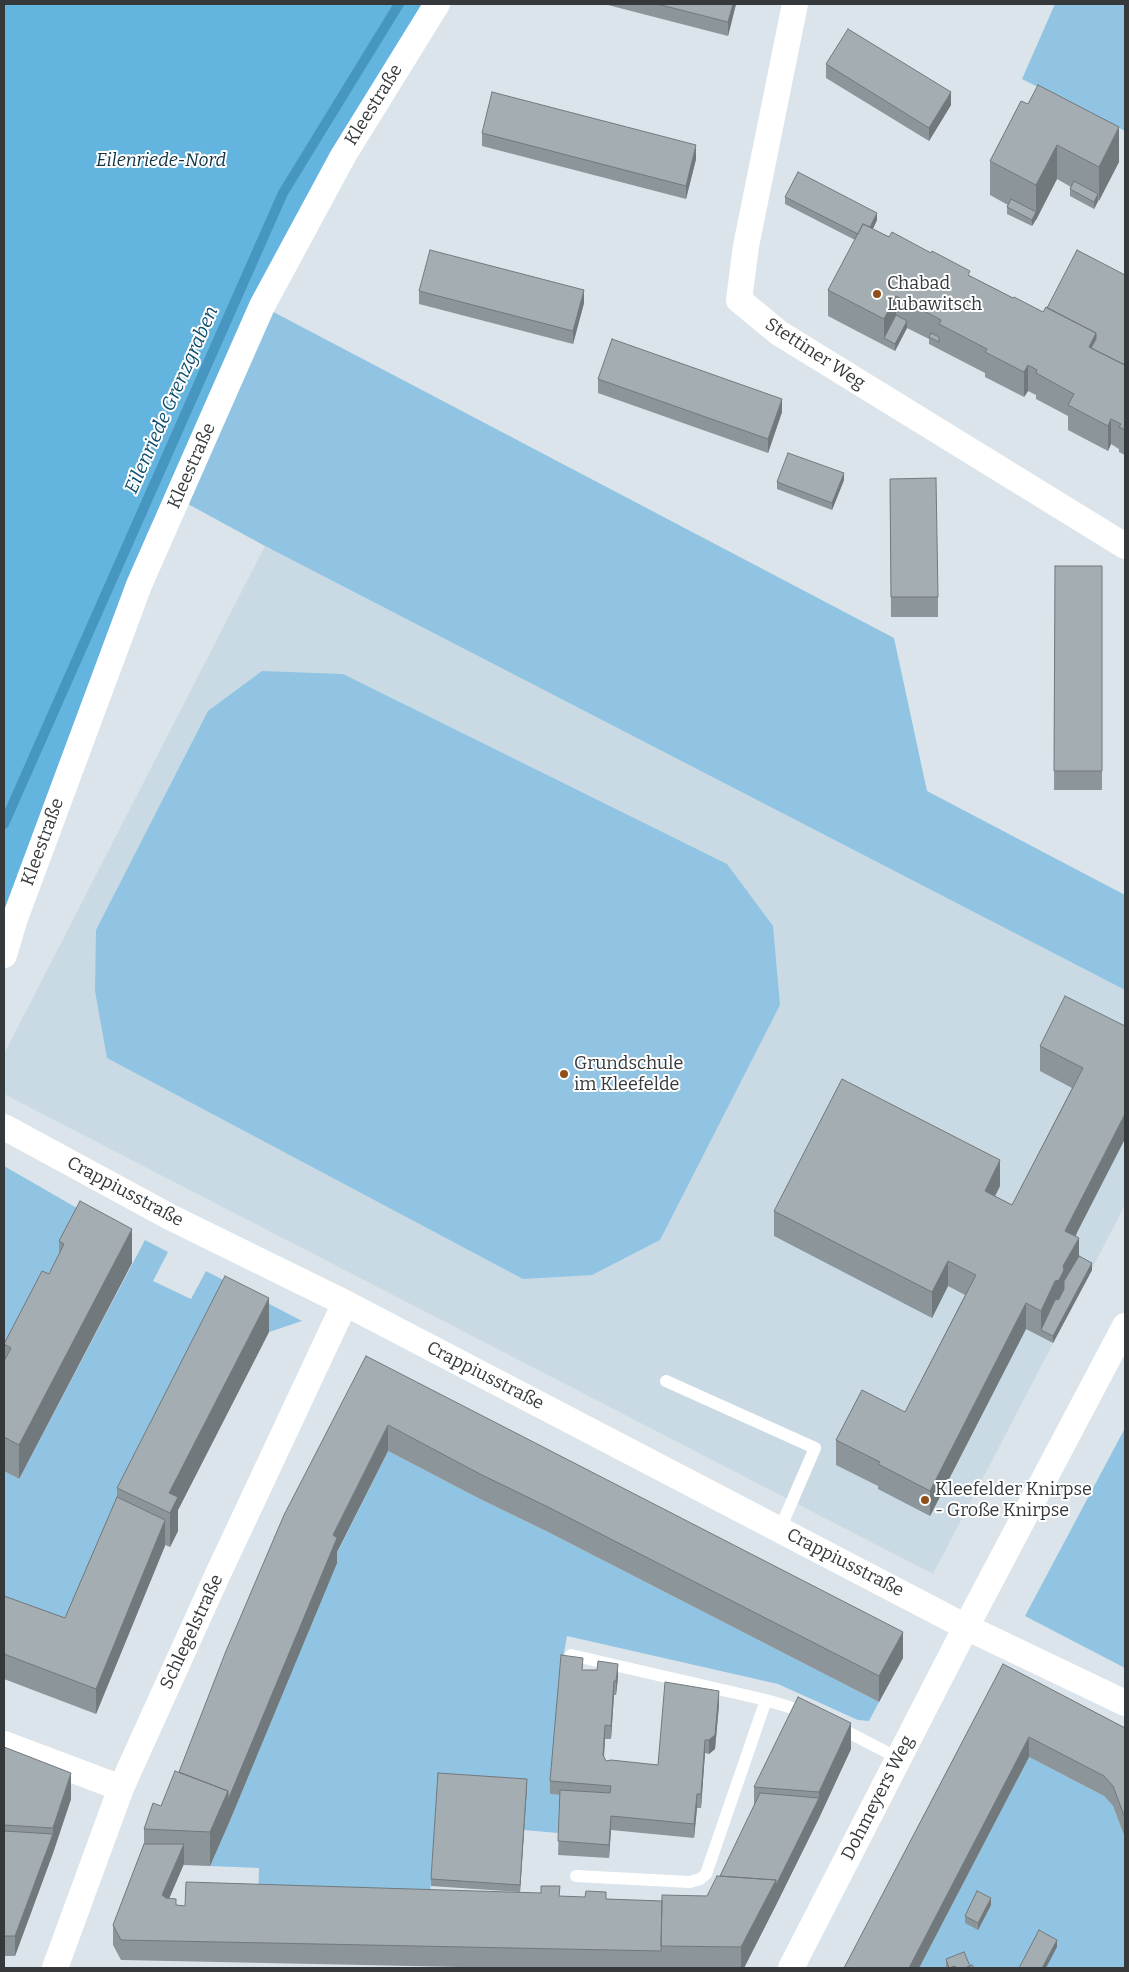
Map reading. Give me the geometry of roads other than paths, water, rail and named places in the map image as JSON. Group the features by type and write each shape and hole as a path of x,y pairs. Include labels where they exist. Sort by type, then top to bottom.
{"street":[{"name":"Kleestraße","path":"4,955 14,921 50,822 139,584 262,306 343,156 437,4"},
{"name":"Stettiner Weg","path":"795,4 748,237 739,300 779,333 1125,546"},
{"name":"Crappiusstraße","path":"4,1127 170,1216 345,1303 966,1627 1125,1703"},
{"name":"Schlegelstraße","path":"55,1968 121,1788 345,1303"},
{"name":"Dohmeyers Weg","path":"791,1968 966,1627 1125,1326"},
{"path":"4,1744 121,1788"}],"lane":[{"path":"666,1381 815,1448 780,1529"},
{"path":"571,1655 766,1700 801,1710 898,1758"},
{"path":"576,1876 690,1882 700,1879 706,1874 766,1700"}],"waterway":[{"name":"Eilenriede Grenzgraben","path":"4,824 283,193 399,4"}],"place":[{"name":"Chabad Lubawitsch","path":"877,294"},
{"name":"Grundschule im Kleefelde","path":"564,1074"},
{"name":"Kleefelder Knirpse - Große Knirpse","path":"925,1500"}],"park label":[{"name":"Eilenriede-Nord","path":"161,161"}]}
